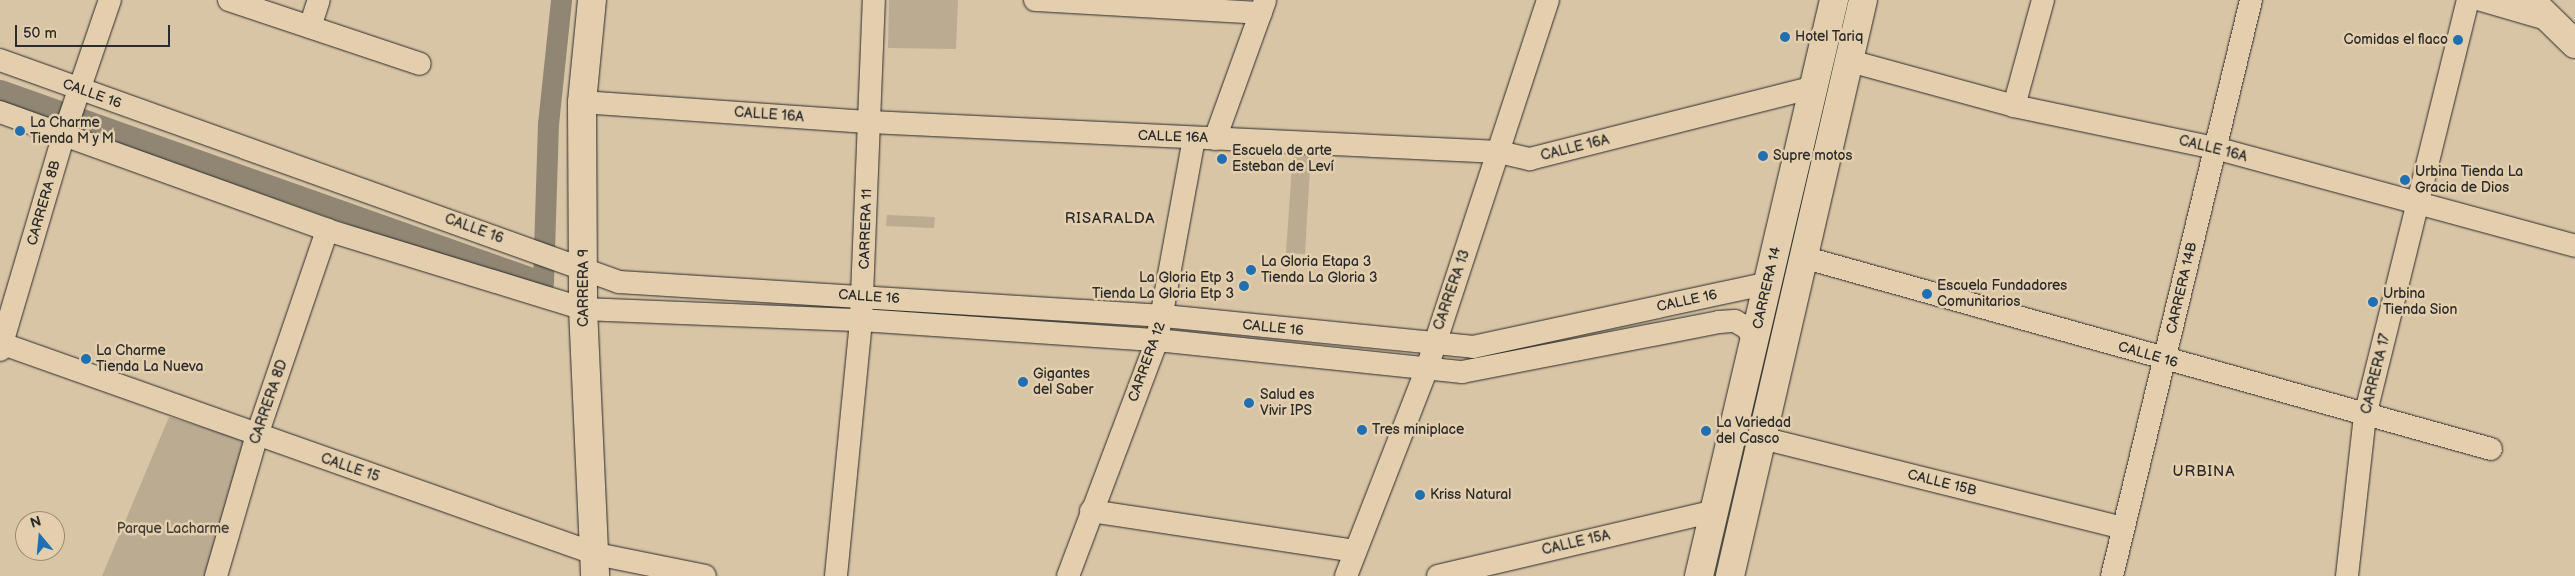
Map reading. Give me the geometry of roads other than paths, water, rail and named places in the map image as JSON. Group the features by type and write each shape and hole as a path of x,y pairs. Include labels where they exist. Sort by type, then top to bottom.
{"main road":[{"name":"CARRERA 9","path":"592,0 582,102 583,310 595,565"},
{"name":"CARRERA 14","path":"1699,576 1834,0"},
{"path":"1730,576 1806,258 1863,0"},
{"path":"2538,10 2575,44"}],"street":[{"name":"CARRERA 8B","path":"1,346 66,128 110,0"},
{"path":"229,0 420,64"},
{"path":"310,27 319,0"},
{"name":"CARRERA 11","path":"836,576 863,297 874,0"},
{"path":"1035,0 1263,6"},
{"name":"CARRERA 13","path":"1346,576 1427,368 1548,0"},
{"path":"2014,106 2043,0"},
{"name":"CARRERA 14B","path":"2112,576 2251,0"},
{"name":"CARRERA 17","path":"2347,576 2365,416 2468,0"},
{"path":"2481,0 2538,10"},
{"name":"CARRERA 12","path":"1068,576 1157,340 1205,139 1263,6"},
{"name":"CALLE 16","path":"0,60 78,96 506,240 584,272 620,282 1164,316 1433,345 1473,347 1768,283"},
{"name":"CALLE 16A","path":"1850,61 2014,106 2215,148 2418,205 2575,246"},
{"name":"CALLE 16A","path":"582,102 870,122 1499,152 1530,159 1814,87"},
{"name":"CALLE 16","path":"0,112 66,128 327,230 583,310 861,320 1157,340 1462,372 1720,322 1735,321 1748,328 1755,340"},
{"name":"CARRERA 8D","path":"216,576 257,435 327,230"},
{"name":"CALLE 16","path":"1806,258 2164,360 2491,449"},
{"name":"CALLE 15","path":"1,346 257,435 595,565 704,576"},
{"name":"CALLE 15B","path":"1762,438 2123,528"},
{"name":"CALLE 15A","path":"1438,576 1715,510"},
{"path":"1091,511 1355,551"}],"waterway":[{"path":"0,90 543,282 548,124 561,0"}],"place":[{"name":"Hotel Tariq","path":"1785,37"},
{"name":"Comidas el flaco","path":"2458,40"},
{"name":"La Charme Tienda M y M","path":"20,131"},
{"name":"Supre motos","path":"1763,156"},
{"name":"Escuela de arte Esteban de Leví","path":"1222,159"},
{"name":"Urbina Tienda La Gracia de Dios","path":"2405,180"},
{"name":"La Gloria Etapa 3 Tienda La Gloria 3","path":"1251,270"},
{"name":"La Gloria Etp 3 Tienda La Gloria Etp 3","path":"1244,286"},
{"name":"Escuela Fundadores Comunitarios","path":"1927,294"},
{"name":"Urbina Tienda Sion","path":"2373,302"},
{"name":"La Charme Tienda La Nueva","path":"86,359"},
{"name":"Gigantes del Saber","path":"1023,382"},
{"name":"Salud es Vivir IPS","path":"1249,403"},
{"name":"Tres miniplace","path":"1362,430"},
{"name":"La Variedad del Casco","path":"1706,431"},
{"name":"Kriss Natural","path":"1420,495"}],"district":[{"name":"RISARALDA","path":"1110,219"},
{"name":"URBINA","path":"2204,472"}],"park label":[{"name":"Parque Lacharme","path":"173,529"}]}
